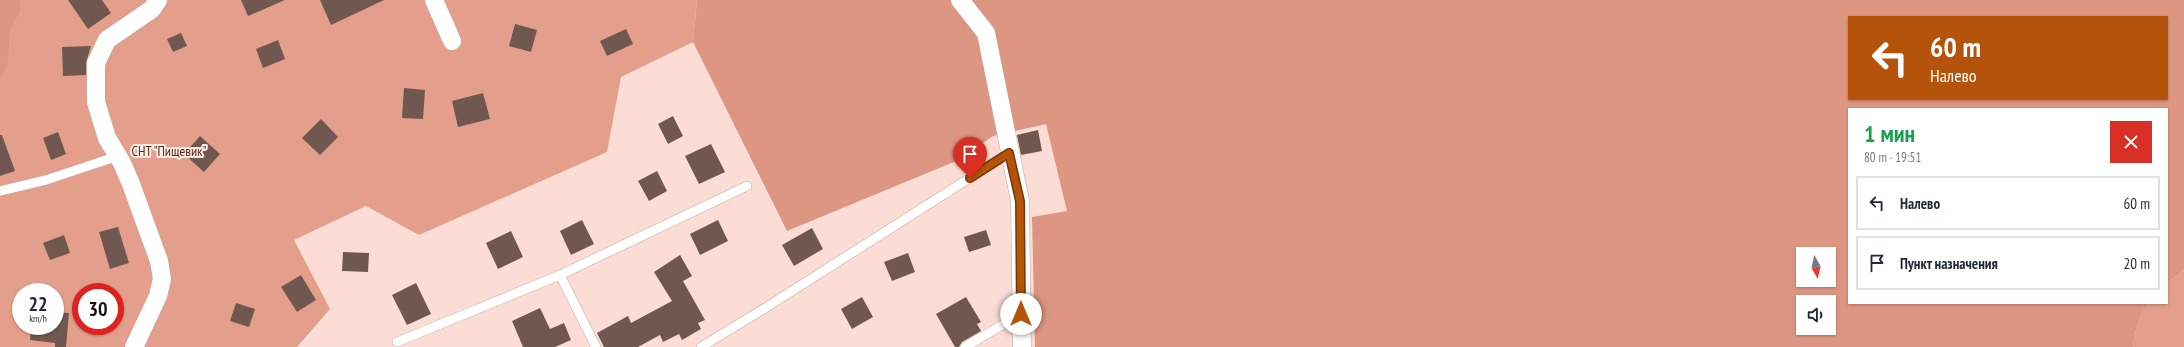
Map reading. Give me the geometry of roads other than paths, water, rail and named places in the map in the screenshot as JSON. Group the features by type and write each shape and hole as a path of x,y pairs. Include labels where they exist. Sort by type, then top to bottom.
{"street":[{"path":"134,347 158,296 162,279 159,261 152,240 131,184 118,156 107,138 96,102 96,63 107,40 152,9 158,0"},
{"path":"434,0 452,41"},
{"path":"960,0 986,33 1009,153 1020,201 1022,347"}],"lane":[{"path":"700,347 762,310 1009,153"},
{"path":"0,191 46,180 118,156"},
{"path":"397,342 560,275 748,186"},
{"path":"560,275 596,347"},
{"path":"965,347 1021,314"}],"park label":[{"name":"СНТ \"Пищевик\"","path":"169,151"}]}
